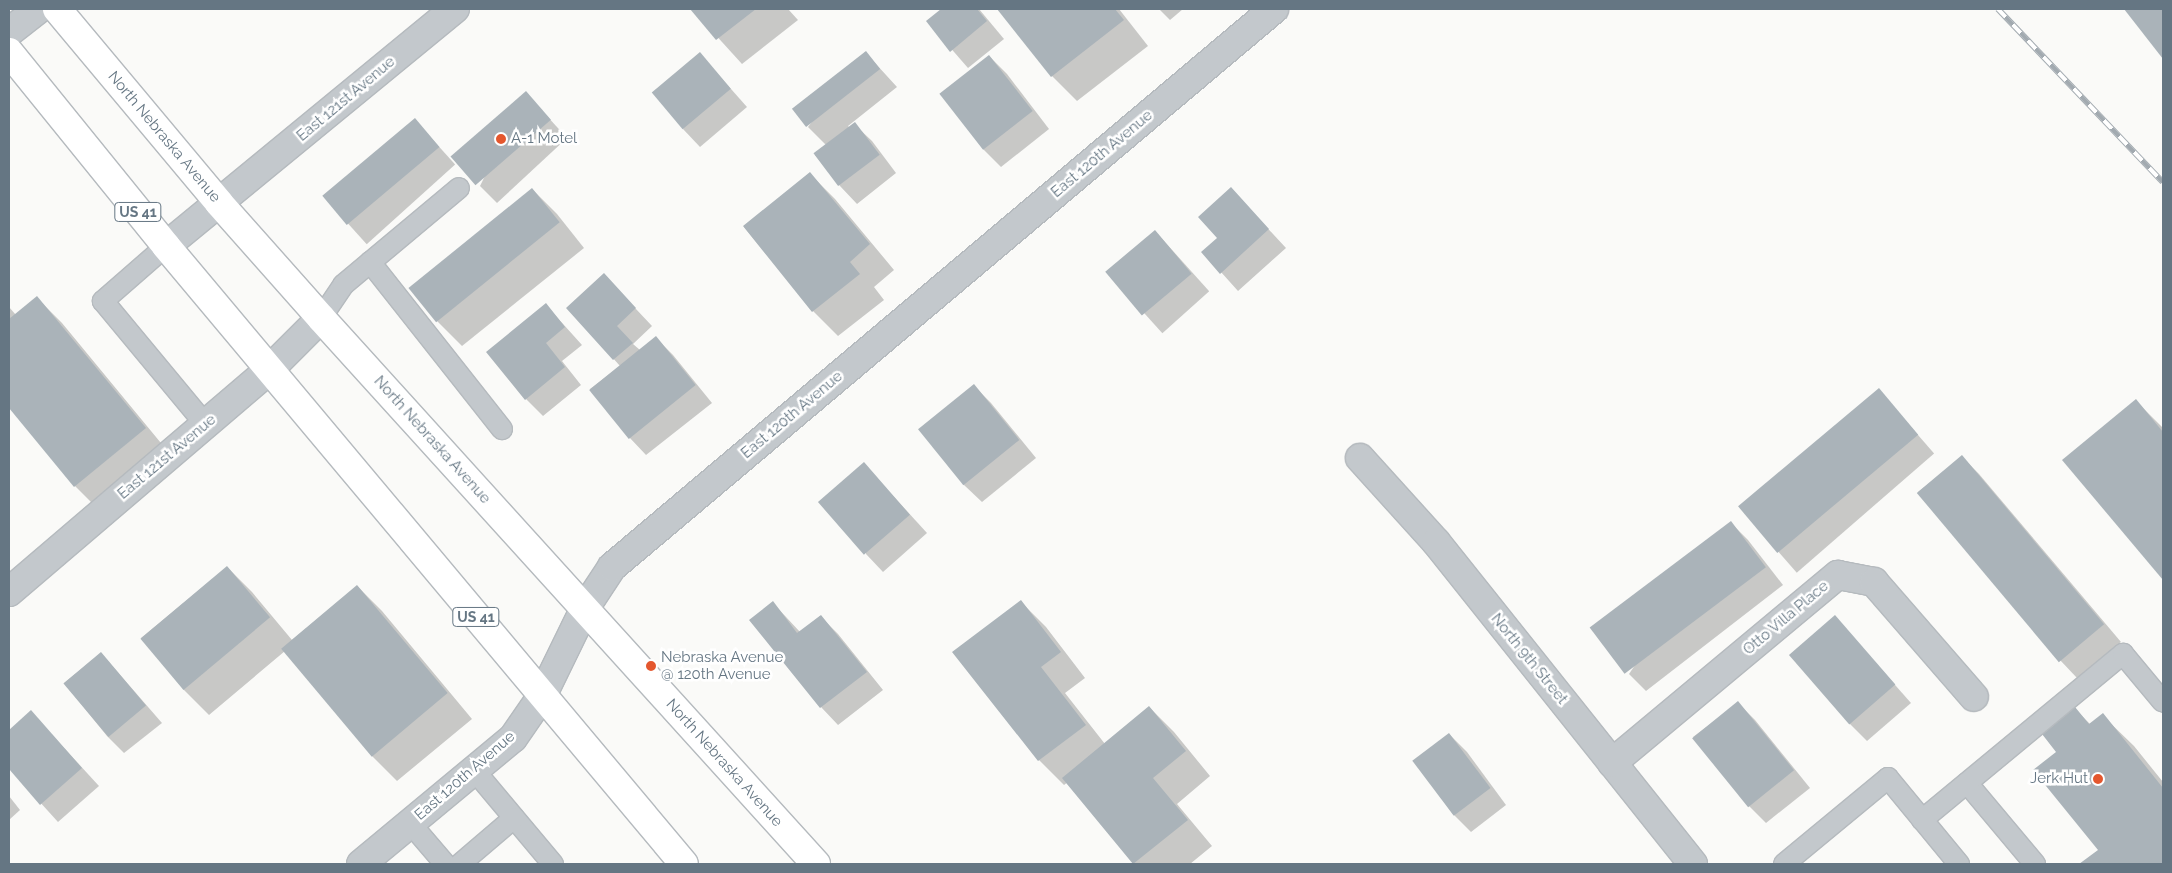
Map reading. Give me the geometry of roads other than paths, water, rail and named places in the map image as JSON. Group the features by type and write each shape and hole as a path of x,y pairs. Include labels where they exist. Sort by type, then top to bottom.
{"main road":[{"name":"North Nebraska Avenue","path":"57,9 219,203 321,318 816,864"},
{"name":"US 41","path":"9,52 166,246 684,864"}],"street":[{"path":"9,32 38,9"},
{"name":"East 121st Avenue","path":"166,246 455,9"},
{"name":"East 120th Avenue","path":"361,864 513,738 542,696 585,608 612,567 1274,9"},
{"name":"East 121st Avenue","path":"9,592 270,369 321,318"},
{"name":"North 9th Street","path":"1360,458 1436,542 1693,864"},
{"name":"Otto Villa Place","path":"1612,763 1838,575 1874,582 1974,697"}],"lane":[{"path":"321,318 343,285 459,188"},
{"path":"166,246 103,301 205,424"},
{"path":"370,262 502,429"},
{"path":"1922,820 2124,654 2163,702"},
{"path":"474,770 553,864"},
{"path":"1784,864 1888,778 1959,864"},
{"path":"1967,783 2035,864"},
{"path":"460,864 514,818"},
{"path":"410,823 445,864"}],"railway":[{"path":"1998,9 2163,182"}],"place":[{"name":"A-1 Motel","path":"501,139"},
{"name":"Nebraska Avenue @ 120th Avenue","path":"651,666"},
{"name":"Jerk Hut","path":"2098,779"}]}
